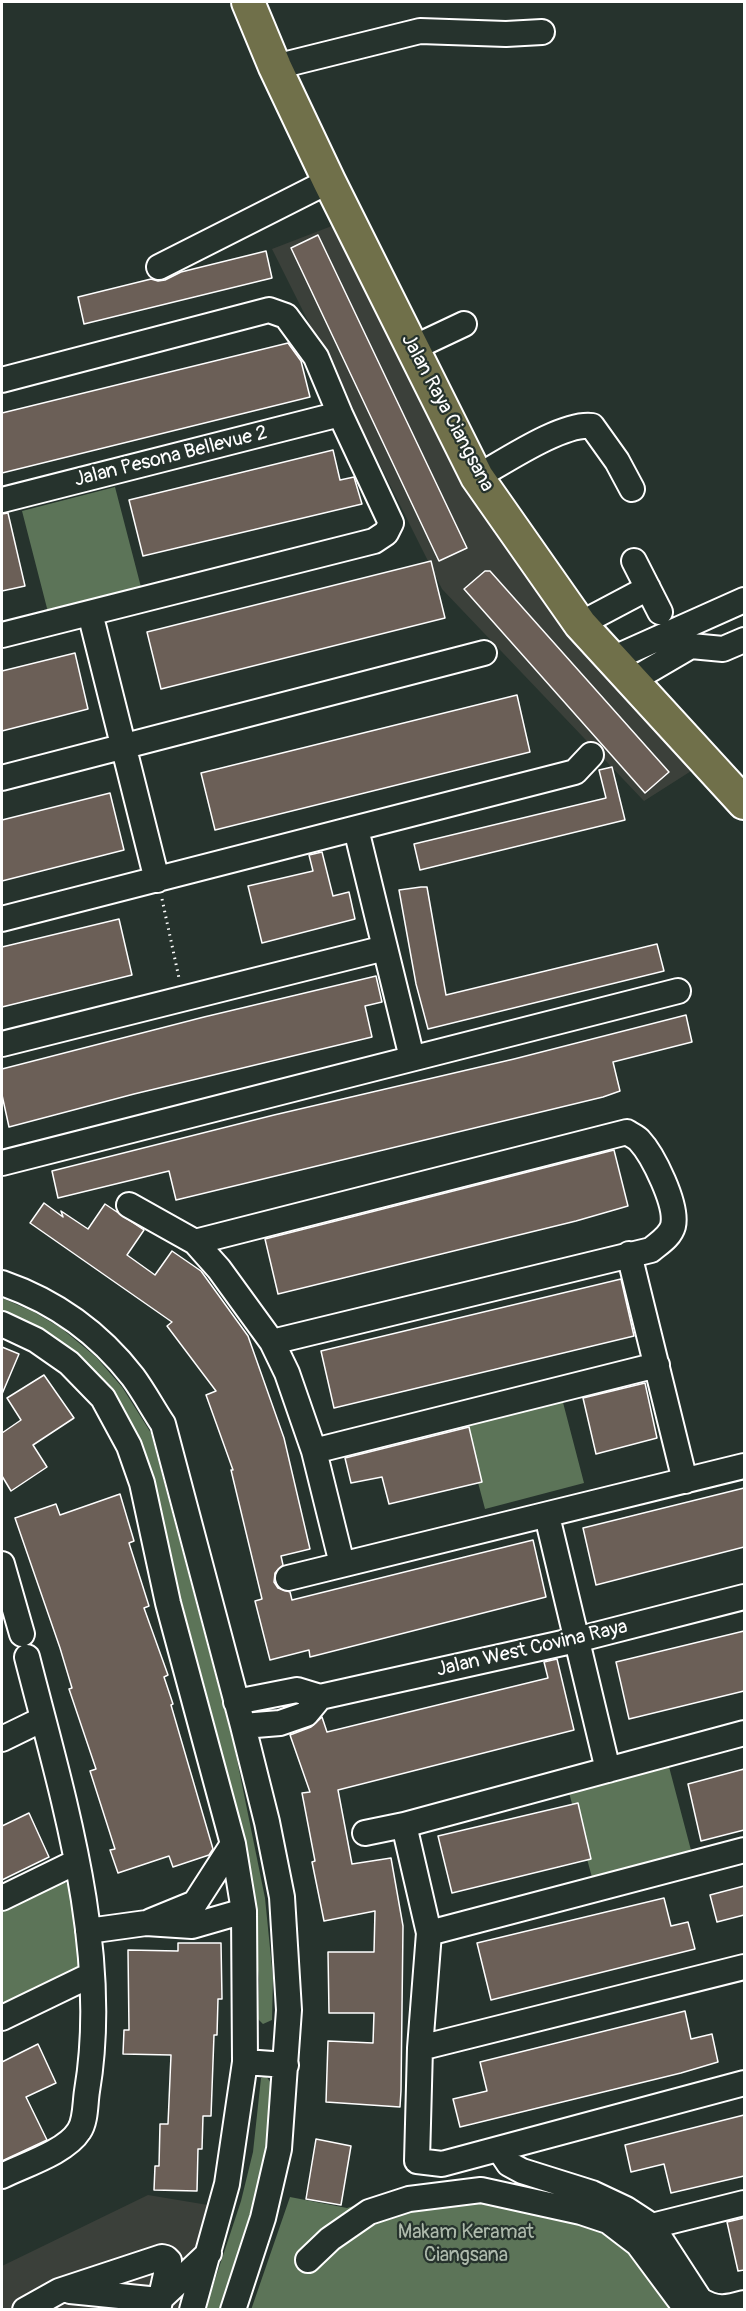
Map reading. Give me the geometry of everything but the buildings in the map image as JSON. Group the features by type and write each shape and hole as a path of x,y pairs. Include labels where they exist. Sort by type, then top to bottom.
{"main road":[{"name":"Jalan Raya Ciangsana","path":"248,2 274,67 328,182 477,477 580,624 744,803"}],"street":[{"path":"274,67 420,31 506,34 542,32"},
{"path":"159,267 328,182"},
{"path":"2,380 269,310 286,316 310,349 391,522 386,533 374,541 2,635"},
{"path":"411,349 464,324"},
{"name":"Jalan Pesona Bellevue 2","path":"2,500 340,414"},
{"path":"477,477 540,442 580,424 592,426 617,461 632,489"},
{"path":"634,561 660,612"},
{"path":"580,624 648,588"},
{"path":"622,670 744,600"},
{"path":"90,613 157,880"},
{"path":"622,670 691,646 723,649 744,640"},
{"path":"2,778 484,653"},
{"path":"2,919 575,772 591,755"},
{"path":"356,829 412,1058"},
{"path":"2,1044 385,948"},
{"path":"2,1163 678,991"},
{"path":"195,1242 627,1132 639,1139 664,1183 671,1205 673,1225 667,1237 651,1250 272,1342"},
{"path":"129,1205 195,1242 219,1269 272,1342 287,1373 314,1451 342,1564"},
{"path":"629,1254 685,1481"},
{"path":"2,1283 27,1292 69,1315 105,1346 133,1377 163,1424 267,1822 282,1897 289,2010 286,2065 279,2149 263,2218 233,2310"},
{"path":"2,1324 36,1340 69,1363 103,1398 129,1446 142,1483 168,1603 233,1844 244,1911 245,2062 226,2184 192,2310"},
{"path":"314,1451 657,1365"},
{"path":"288,1578 744,1466"},
{"path":"547,1516 608,1770"},
{"path":"3,1571 22,1634"},
{"name":"Jalan West Covina Raya","path":"236,1702 297,1690 320,1696 576,1640 744,1597"},
{"path":"2,2176 65,2146 81,2129 93,2055 92,1975 88,1931 65,1799 27,1657"},
{"path":"243,1726 280,1723 306,1714 320,1696"},
{"path":"2,1739 43,1719"},
{"path":"365,1833 404,1825 744,1733"},
{"path":"404,1825 429,1933 420,2048 417,2161 442,2164 744,2083"},
{"path":"146,1923 195,1903 233,1844"},
{"path":"429,1933 744,1850"},
{"path":"2,1898 76,1862"},
{"path":"88,1931 146,1923 192,1926 244,1911"},
{"path":"420,2048 744,1967"},
{"path":"2,2018 92,1975"},
{"path":"245,2062 286,2065"},
{"path":"499,2149 509,2164 522,2171 591,2193 626,2209 652,2226 700,2300 712,2307 728,2308 744,2303"},
{"path":"308,2260 330,2238 369,2212 409,2199 482,2190 581,2212 608,2221 638,2244 687,2310"},
{"path":"652,2226 744,2203"},
{"path":"159,2305 209,2253"},
{"path":"29,2309 59,2291 162,2257 169,2261 159,2305"},
{"path":"59,2291 159,2305"}],"path":[{"path":"157,880 183,998"}],"shaded area":[{"path":"337,224 450,454 699,766 644,801 442,589 272,249"},
{"path":"148,2195 208,2205 178,2309 2,2310 2,2266"}],"green space":[{"path":"115,487 142,591 49,616 22,511"},
{"path":"2,1298 34,1312 61,1328 96,1357 122,1387 151,1433 234,1745 265,1898 273,1978 272,2020 263,2024 258,2019 259,1979 251,1900 221,1748 138,1439 2,1313"},
{"path":"560,1391 584,1483 485,1509 461,1418"},
{"path":"668,1763 692,1854 593,1881 568,1789"},
{"path":"54,1881 66,1883 74,1889 82,1961 72,1974 2,2007 2,1907"},
{"path":"266,2076 273,2086 267,2154 254,2205 220,2309 205,2310 241,2201 253,2152 261,2078"},
{"name":"Makam Keramat Ciangsana","path":"468,2178 564,2190 693,2310 251,2310 290,2197 347,2208 405,2190"}]}
